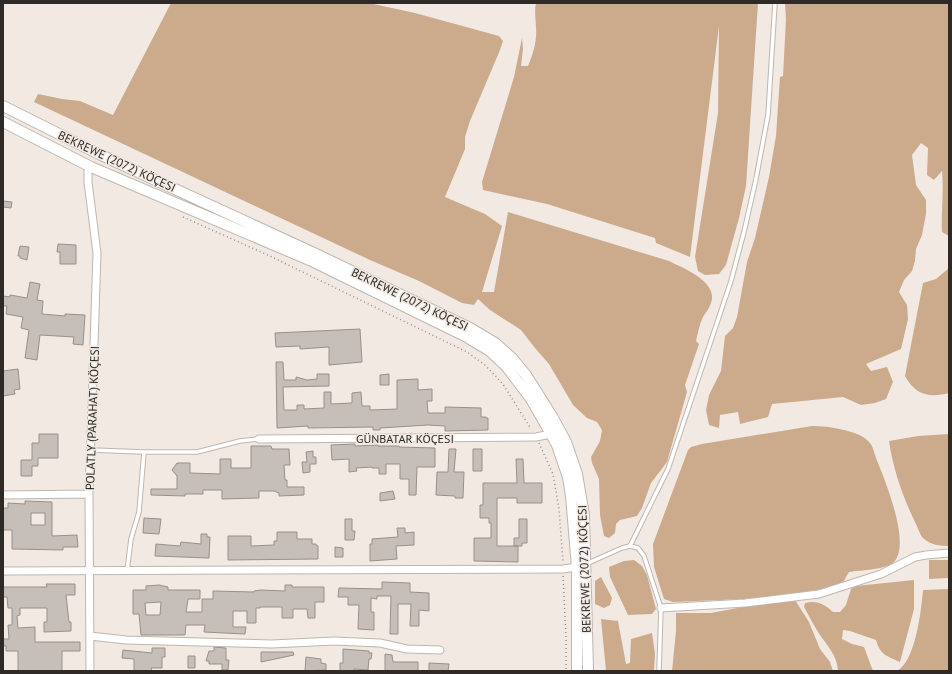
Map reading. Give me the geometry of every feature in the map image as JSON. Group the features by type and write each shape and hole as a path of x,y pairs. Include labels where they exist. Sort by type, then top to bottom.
{"main road":[{"name":"BEKREWE (2072) KÖÇESI","path":"3,106 101,155 316,254 470,328 494,343 512,358 526,375 553,418 566,442 578,474 584,515 577,671"},
{"name":"BEKREWE (2072) KÖÇESI","path":"3,122 91,167 314,262 465,336 490,351 506,366 531,399 551,434 568,477 572,496 581,566 588,671"}],"street":[{"name":"POLATLY (PARAHAT) KÖÇESI","path":"90,671 89,494 97,253 88,182 88,171 91,167"},
{"name":"GÜNBATAR KÖÇESI","path":"258,439 536,437 551,434"},
{"path":"3,495 89,494"},
{"path":"661,608 745,603 819,594 881,574 915,557 949,553"},
{"path":"3,571 563,569 581,566"},
{"path":"90,636 126,640 272,644 334,641 380,642 407,649 440,650"}],"lane":[{"path":"630,546 668,469 731,281 756,179 768,115 775,3"},
{"path":"91,450 197,452 229,443 258,439"},
{"path":"127,571 131,539 139,512 144,452"},
{"path":"581,566 630,546 638,548 644,556 661,608 659,671"}],"path":[{"path":"178,214 270,256 467,352 485,365 503,384 536,437 553,474 559,509 563,569 566,671"}],"shaded area":[{"path":"171,3 369,3 415,13 499,36 503,41 500,50 470,121 465,137 465,149 445,197 485,214 502,226 482,292 494,292 508,212 669,261 691,272 705,282 712,295 711,303 700,326 696,341 699,344 685,385 687,392 667,462 651,483 642,508 637,516 620,520 616,524 615,533 609,538 604,536 600,515 599,479 591,457 600,441 602,430 597,422 587,418 573,405 549,364 521,330 490,310 478,299 474,305 462,303 419,281 370,260 34,102 38,94 80,101 113,115"},
{"path":"536,3 758,3 746,186 726,265 719,274 705,275 698,271 695,257 718,113 719,26 690,257 656,243 655,238 547,204 483,190 482,182 514,77 522,38 523,49 521,66 528,66 533,52 536,38"},
{"path":"785,3 949,3 949,236 942,232 942,171 934,180 927,175 928,148 921,143 912,155 916,185 926,200 926,214 922,235 916,249 912,271 904,280 899,292 907,305 908,319 901,349 866,364 871,371 887,367 893,382 886,399 875,403 861,405 843,397 772,404 768,417 740,424 738,412 720,415 719,428 709,425 706,410 709,395 721,371 725,336 733,328 737,317 747,262 755,238 769,177 776,136 780,77 783,76 786,19"},
{"path":"949,268 949,393 935,395 923,394 913,387 905,376 923,283 936,279"},
{"path":"812,426 834,428 851,432 859,435 870,443 891,498 899,528 899,553 894,562 885,567 849,572 842,584 830,588 744,599 673,602 664,599 654,567 653,544 688,450 691,447 702,444"},
{"path":"949,434 949,546 932,544 921,535 899,483 889,441 918,436"},
{"path":"634,560 642,566 647,575 656,609 652,614 628,615 610,577 609,567 624,561"},
{"path":"929,560 949,560 949,578 929,579"},
{"path":"601,577 612,598 610,605 604,608 595,604 595,581"},
{"path":"914,580 914,609 900,662 882,652 876,640 843,630 842,639 852,644 864,647 873,671 838,671 834,655 818,632 804,607 805,603 817,602 833,612 840,612 846,605 851,589 856,586"},
{"path":"949,589 949,671 897,671 909,657 913,646 919,622 923,590"},
{"path":"795,600 809,622 820,649 830,662 833,671 672,671 676,631 676,613 711,613 748,606"},
{"path":"601,619 618,621 626,664 630,663 631,639 652,633 655,654 654,671 606,671"}],"building":[{"path":"3,201 12,202 11,208 3,207"},
{"path":"58,244 76,245 76,264 60,264 60,252 57,252"},
{"path":"20,246 29,247 27,260 18,256"},
{"path":"30,282 40,284 37,300 43,301 42,314 65,316 65,314 85,315 83,345 73,344 74,337 40,335 37,360 25,358 29,330 21,328 23,317 6,314 7,306 3,306 3,296 10,297 10,295 27,298"},
{"path":"360,329 362,362 329,365 329,347 300,349 300,346 276,347 275,333"},
{"path":"276,362 283,362 284,380 296,380 296,377 307,380 317,379 317,374 329,374 329,386 283,387 284,410 297,410 297,405 304,405 304,409 324,408 324,392 331,392 331,404 352,403 352,393 361,392 362,406 370,406 370,410 397,409 397,380 418,379 418,390 432,389 432,401 427,401 428,413 445,413 445,407 481,408 481,417 488,418 488,430 445,431 445,426 428,425 380,428 380,430 373,430 373,427 308,428 308,426 277,428"},
{"path":"18,369 20,389 14,390 15,394 3,396 3,371"},
{"path":"389,374 389,385 380,385 380,375"},
{"path":"39,434 58,434 58,458 38,458 38,466 32,466 32,476 21,476 21,460 32,460 32,443 39,443"},
{"path":"355,444 355,446 378,445 435,448 435,467 417,467 416,495 409,495 409,479 400,479 400,464 386,464 386,474 379,474 379,468 372,467 356,468 357,471 349,472 349,459 332,460 331,445"},
{"path":"251,446 271,446 272,449 289,449 290,465 284,465 287,487 304,487 304,495 279,496 279,493 274,491 259,491 259,498 222,499 222,490 203,490 203,494 185,494 185,496 151,495 151,489 177,489 177,476 172,470 177,463 190,463 190,473 220,474 220,459 231,459 231,468 251,468"},
{"path":"449,449 456,449 454,472 464,472 463,498 436,495 437,472 448,472"},
{"path":"473,449 482,449 482,471 473,471"},
{"path":"313,451 313,457 316,457 316,464 310,464 310,472 303,473 302,462 307,462 306,452"},
{"path":"516,459 523,459 524,483 542,483 542,503 517,503 517,498 497,498 497,546 518,546 518,562 474,561 474,538 491,538 491,523 489,523 489,518 480,518 480,505 483,505 483,483 517,483"},
{"path":"393,491 395,499 380,501 380,493"},
{"path":"25,501 52,502 52,536 77,535 78,547 63,547 63,550 12,549 12,530 3,530 3,508 8,508 8,503 25,504","holes":["31,513 45,513 45,525 31,525"]},
{"path":"144,518 161,519 159,534 143,533"},
{"path":"345,519 352,519 352,531 355,531 354,540 345,540"},
{"path":"519,519 527,519 527,543 522,543 522,546 514,546 514,538 519,538"},
{"path":"397,528 405,528 405,533 414,532 414,545 396,546 397,559 370,561 370,544 372,544 372,539 398,537"},
{"path":"277,532 297,532 297,539 312,539 312,544 316,544 318,546 318,559 228,560 228,536 251,536 251,546 274,545 274,541 277,541"},
{"path":"201,534 207,534 207,537 210,537 209,558 155,556 156,544 180,546 181,542 201,544"},
{"path":"335,547 343,548 343,557 335,557"},
{"path":"382,582 410,583 410,592 429,593 429,611 419,610 419,626 410,626 411,604 398,604 398,634 390,634 391,596 377,596 377,599 371,598 371,612 374,612 374,630 358,629 359,605 348,605 348,597 338,597 339,588 382,589"},
{"path":"46,584 75,584 75,595 66,595 69,622 71,622 71,631 44,632 44,622 47,622 47,608 20,608 20,615 17,616 18,628 35,627 35,642 80,642 80,651 62,651 62,671 18,671 18,651 6,651 6,646 3,646 3,639 9,639 8,625 12,625 12,608 8,608 7,597 3,597 3,587 47,587"},
{"path":"159,585 168,587 168,590 200,590 200,599 188,599 186,612 202,612 202,599 213,599 213,591 285,591 285,585 292,585 292,587 324,587 324,602 315,602 315,618 308,618 307,609 293,609 293,618 282,618 282,607 260,607 256,608 256,623 247,623 247,611 233,611 233,627 246,627 245,634 204,632 205,625 186,625 185,635 141,635 139,614 133,614 133,590 146,590 146,586","holes":["161,602 160,615 146,615 145,603"]},
{"path":"214,647 226,648 226,660 229,660 228,670 222,670 222,664 209,664 209,661 206,661 209,651 214,651"},
{"path":"152,648 165,648 165,657 162,657 162,668 151,668 152,671 134,671 134,659 122,658 123,650 152,653"},
{"path":"343,649 369,651 369,653 372,653 371,659 369,659 368,670 354,669 354,671 340,671 340,663 343,663"},
{"path":"261,652 293,652 294,655 261,662"},
{"path":"385,654 392,655 393,662 418,662 418,671 385,671"},
{"path":"188,656 195,656 195,668 188,668"},
{"path":"306,657 321,659 321,663 326,664 326,670 305,671"},
{"path":"429,663 449,664 448,671 429,671"}]}
